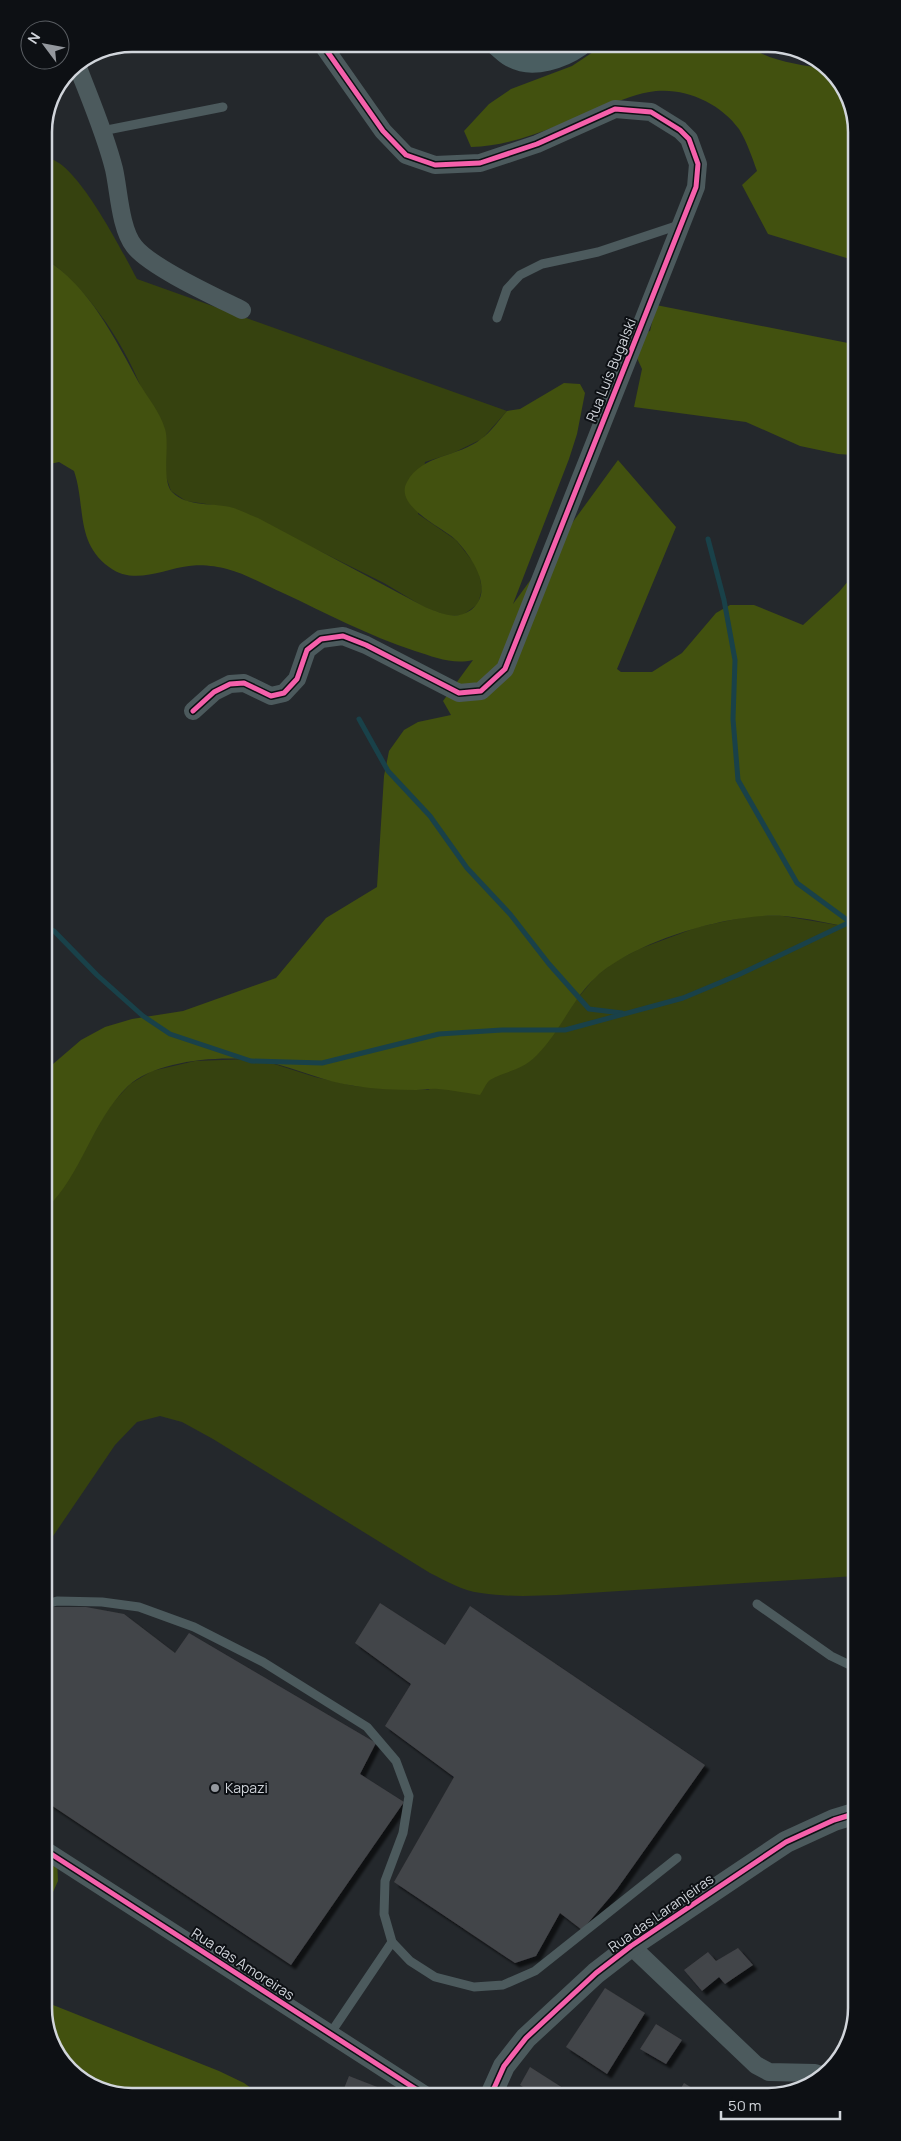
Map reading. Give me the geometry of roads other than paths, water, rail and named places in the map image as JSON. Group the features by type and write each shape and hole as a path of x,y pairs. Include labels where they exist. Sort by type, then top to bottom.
{"main road":[{"path":"509,53 514,57 538,61 560,53"}],"street":[{"name":"Rua Luís Bugalski","path":"193,711 214,692 230,684 244,683 271,696 284,693 298,679 307,650 321,639 343,636 366,645 458,693 481,691 505,669 696,188 698,164 689,139 680,130 651,112 615,109 537,144 480,163 435,165 406,155 383,131 328,53"},
{"path":"80,72 114,169 126,230 134,246 153,262 242,310"},
{"name":"Rua das Laranjeiras","path":"494,2088 504,2066 526,2038 596,1973 631,1946 786,1842 834,1820 848,1816"},
{"name":"Rua das Amoreiras","path":"53,1855 414,2088"},
{"path":"631,1946 756,2065 769,2072 815,2073"}],"lane":[{"path":"102,131 223,107"},
{"path":"497,318 508,289 520,275 542,264 598,252 682,224"},
{"path":"53,1602 102,1602 139,1607 194,1627 264,1662 367,1727 396,1761 409,1796 403,1833 385,1881 384,1914 392,1942 410,1961 435,1977 474,1987 503,1985 535,1971 677,1858"},
{"path":"758,1604 831,1656 848,1664"},
{"path":"330,2034 392,1942"}],"waterway":[{"path":"708,539 724,600 735,660 733,719 738,780 797,883 848,921"},
{"path":"359,719 388,771 430,816 467,868 510,914 549,964 589,1009 622,1013"},
{"path":"53,930 97,975 143,1016 170,1034 251,1061 322,1063 439,1034 502,1030 565,1030 683,998 738,975 848,923"}],"place":[{"name":"Kapazi","path":"215,1788"}]}
